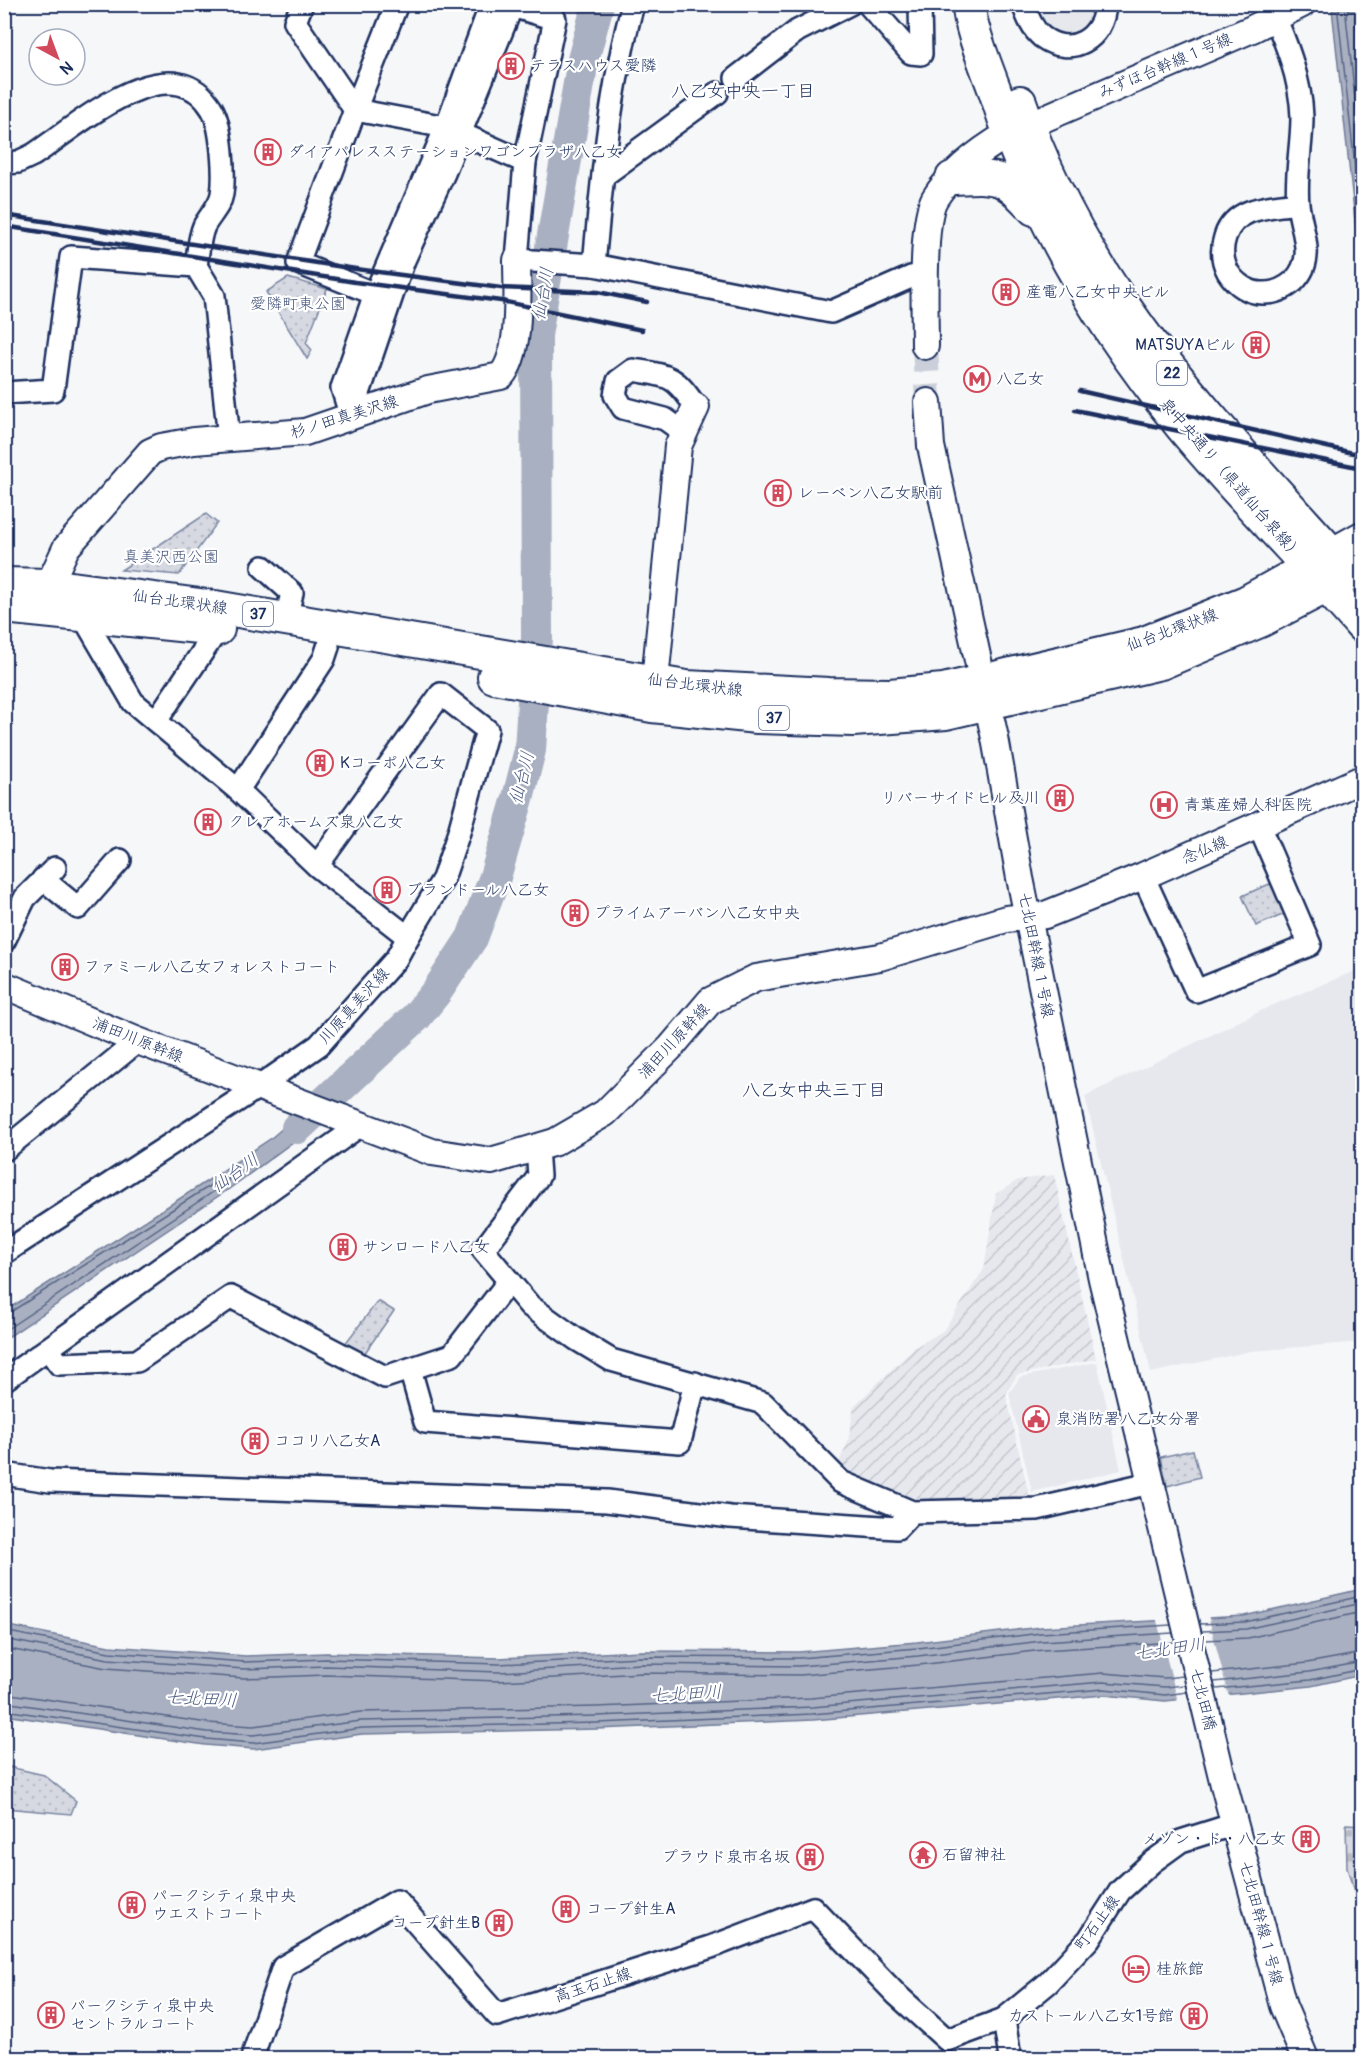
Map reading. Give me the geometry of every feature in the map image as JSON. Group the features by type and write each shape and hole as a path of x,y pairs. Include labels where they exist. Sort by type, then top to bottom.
{"main road":[{"name":"22","path":"969,4 1018,130"},
{"name":"22","path":"987,4 1018,130"},
{"name":"泉中央通り（県道仙台泉線）","path":"1018,130 1045,220 1080,284 1141,375 1183,429 1341,573"},
{"name":"泉中央通り（県道仙台泉線）","path":"1018,130 1047,171 1090,256 1126,312 1183,387 1341,573 1362,626"},
{"path":"952,178 991,176 1003,180 1015,188 1045,220"},
{"name":"仙台北環状線","path":"4,584 49,585 286,619 509,669 654,693 775,718 853,720 946,713 986,692 1144,643 1246,602 1341,573 1362,538"},
{"name":"仙台北環状線","path":"4,607 81,613 218,629 328,647 509,669"}],"street":[{"path":"302,4 295,22 355,110 454,129 525,162"},
{"path":"375,294 298,263 355,110 398,4"},
{"path":"351,417 404,260 454,129 491,4"},
{"path":"588,265 622,47 633,4"},
{"path":"736,78 797,31 850,4"},
{"path":"868,4 911,53 921,54 920,4"},
{"path":"1023,4 1029,20 1040,36 1066,45 1080,43 1096,33 1105,14 1105,4"},
{"name":"みずほ台幹線１号線","path":"1018,130 1272,11 1301,5"},
{"path":"351,417 342,388 375,294 512,6 555,19 525,162 524,260 588,265 831,312 911,277 925,274"},
{"path":"1272,11 1298,88 1302,117 1298,203 1307,254 1300,274 1284,288 1275,292 1257,293 1240,286 1225,267 1222,254 1223,243 1231,224 1246,212 1298,203"},
{"path":"4,163 18,162 33,155 122,95 145,86 166,82 186,86 208,102 220,124 222,193 203,228 196,266 214,296 229,439"},
{"path":"603,176 717,93"},
{"path":"925,346 925,274 929,214 934,198 981,151 1018,130"},
{"path":"4,393 53,390 71,257 196,266"},
{"name":"杉ノ田真美沢線","path":"49,585 66,548 150,452 161,447 194,441 305,432 428,390 501,376 508,368 513,352 524,260"},
{"path":"654,693 678,446 696,407 680,383 669,376 633,370 618,381 615,395 623,408 665,419 683,432"},
{"name":"七北田幹線１号線","path":"928,402 931,446 1036,915 1102,1280 1156,1508"},
{"path":"263,567 292,593 286,619"},
{"path":"81,613 133,702 238,790 317,866 408,937"},
{"path":"156,721 218,629"},
{"path":"238,790 324,659 328,647"},
{"name":"川原真美沢線","path":"4,1253 267,1089 319,1044 396,959 442,879 459,832 487,730 441,693 317,866"},
{"name":"念仏線","path":"1036,915 1143,876 1362,779"},
{"path":"1143,876 1196,991 1310,945 1259,826"},
{"path":"4,941 25,898 49,873 78,908 120,860"},
{"name":"浦田川原幹線","path":"4,985 138,1041 432,1152 491,1161 555,1142 605,1113 670,1047 710,1001 756,978 880,957 1006,919 1036,915"},
{"path":"4,1150 138,1041"},
{"path":"4,1380 49,1350 359,1123"},
{"path":"537,1148 539,1176 483,1250 530,1306 611,1360 763,1403 841,1482 912,1512 1037,1509 1150,1483"},
{"path":"49,1350 59,1364 136,1361 231,1297 385,1377 452,1355 509,1281"},
{"path":"410,1369 425,1422 680,1442 695,1383"},
{"path":"4,1474 50,1481 607,1501 730,1517 897,1528 912,1512"},
{"name":"七北田橋","path":"1156,1508 1224,1785"},
{"name":"七北田幹線１号線","path":"1224,1785 1283,2006 1305,2058"},
{"name":"町石止線","path":"1004,2019 1048,1983 1089,1939 1120,1892 1152,1862 1180,1841 1235,1824"},
{"name":"高玉石止線","path":"252,2058 283,1967 397,1901 497,2015 711,1947 813,1908 896,1994 946,2040 1004,2019"},
{"path":"1004,2019 1010,2058"}],"shaded area":[{"path":"1034,5 1096,5 1091,24 1074,35 1058,33 1045,28 1038,19"},
{"path":"1362,968 1362,1342 1251,1351 1151,1373 1085,1096 1273,1005"},
{"path":"1054,1175 1096,1359 1017,1375 1006,1394 1029,1495 957,1504 903,1496 835,1470 848,1442 854,1406 915,1347 943,1331 984,1269 996,1194 1018,1180"},
{"path":"1097,1362 1121,1470 1032,1492 1009,1393 1020,1377"}],"green space":[{"name":"愛隣町東公園","path":"288,278 327,289 306,343 312,350 307,359 266,292"},
{"name":"真美沢西公園","path":"206,514 217,523 179,575 121,570"},
{"path":"1274,882 1287,913 1256,926 1242,896"},
{"path":"378,1301 394,1311 362,1357 344,1345"},
{"path":"1193,1450 1200,1477 1167,1486 1161,1457"},
{"path":"5,1766 44,1775 76,1801 71,1814 5,1808"},
{"path":"1346,1824 1362,1825 1362,1893 1355,1895 1347,1868"}],"water":[{"path":"1340,5 1362,5 1362,285 1332,9"},
{"name":"仙台川","path":"299,1114 320,1122 229,1189 5,1339 5,1311 218,1174 270,1139"},
{"name":"七北田川","path":"1362,1589 1362,1675 1311,1686 1165,1701 1104,1695 813,1720 597,1729 362,1734 254,1749 205,1745 5,1715 4,1625 109,1646 246,1656 326,1653 499,1658 641,1651 799,1652 917,1642 1041,1627 1244,1616"}],"pier":[{"path":"1208,1615 1229,1697 1178,1702 1156,1617"}],"waterway":[{"name":"仙台川","path":"297,1128 417,1016 437,991 472,938 495,877 518,798 530,750 537,638 536,335 583,60 598,4"}],"tunnel":[{"path":"925,346 928,402"}],"railway":[{"path":"4,215 356,269 501,288 598,292 647,302"},
{"path":"4,226 355,282 501,301 642,330"},
{"path":"1080,391 1362,455"},
{"path":"1075,410 1362,468"}],"place":[{"name":"テラスハウス愛隣","path":"511,66"},
{"name":"ダイアパレスステーションワゴンプラザ八乙女","path":"268,152"},
{"name":"産電八乙女中央ビル","path":"1006,292"},
{"name":"MATSUYAビル","path":"1256,345"},
{"name":"八乙女","path":"977,379"},
{"name":"レーベン八乙女駅前","path":"778,493"},
{"name":"Kコーポ八乙女","path":"320,763"},
{"name":"リバーサイドヒル及川","path":"1060,798"},
{"name":"青葉産婦人科医院","path":"1164,805"},
{"name":"クレアホームズ泉八乙女","path":"208,822"},
{"name":"ブランドール八乙女","path":"387,890"},
{"name":"プライムアーバン八乙女中央","path":"575,913"},
{"name":"ファミール八乙女フォレストコート","path":"65,967"},
{"name":"サンロード八乙女","path":"343,1247"},
{"name":"泉消防署八乙女分署","path":"1036,1419"},
{"name":"ココリ八乙女A","path":"255,1441"},
{"name":"メゾン・ド・八乙女","path":"1306,1839"},
{"name":"石留神社","path":"923,1855"},
{"name":"プラウド泉市名坂","path":"810,1857"},
{"name":"パークシティ泉中央 ウエストコート","path":"132,1905"},
{"name":"コープ針生A","path":"566,1909"},
{"name":"コープ針生B","path":"499,1923"},
{"name":"桂旅館","path":"1136,1969"},
{"name":"パークシティ泉中央 セントラルコート","path":"51,2015"},
{"name":"カストール八乙女1号館","path":"1194,2016"}],"district":[{"name":"八乙女中央一丁目","path":"743,91"},
{"name":"八乙女中央三丁目","path":"814,1090"}]}
